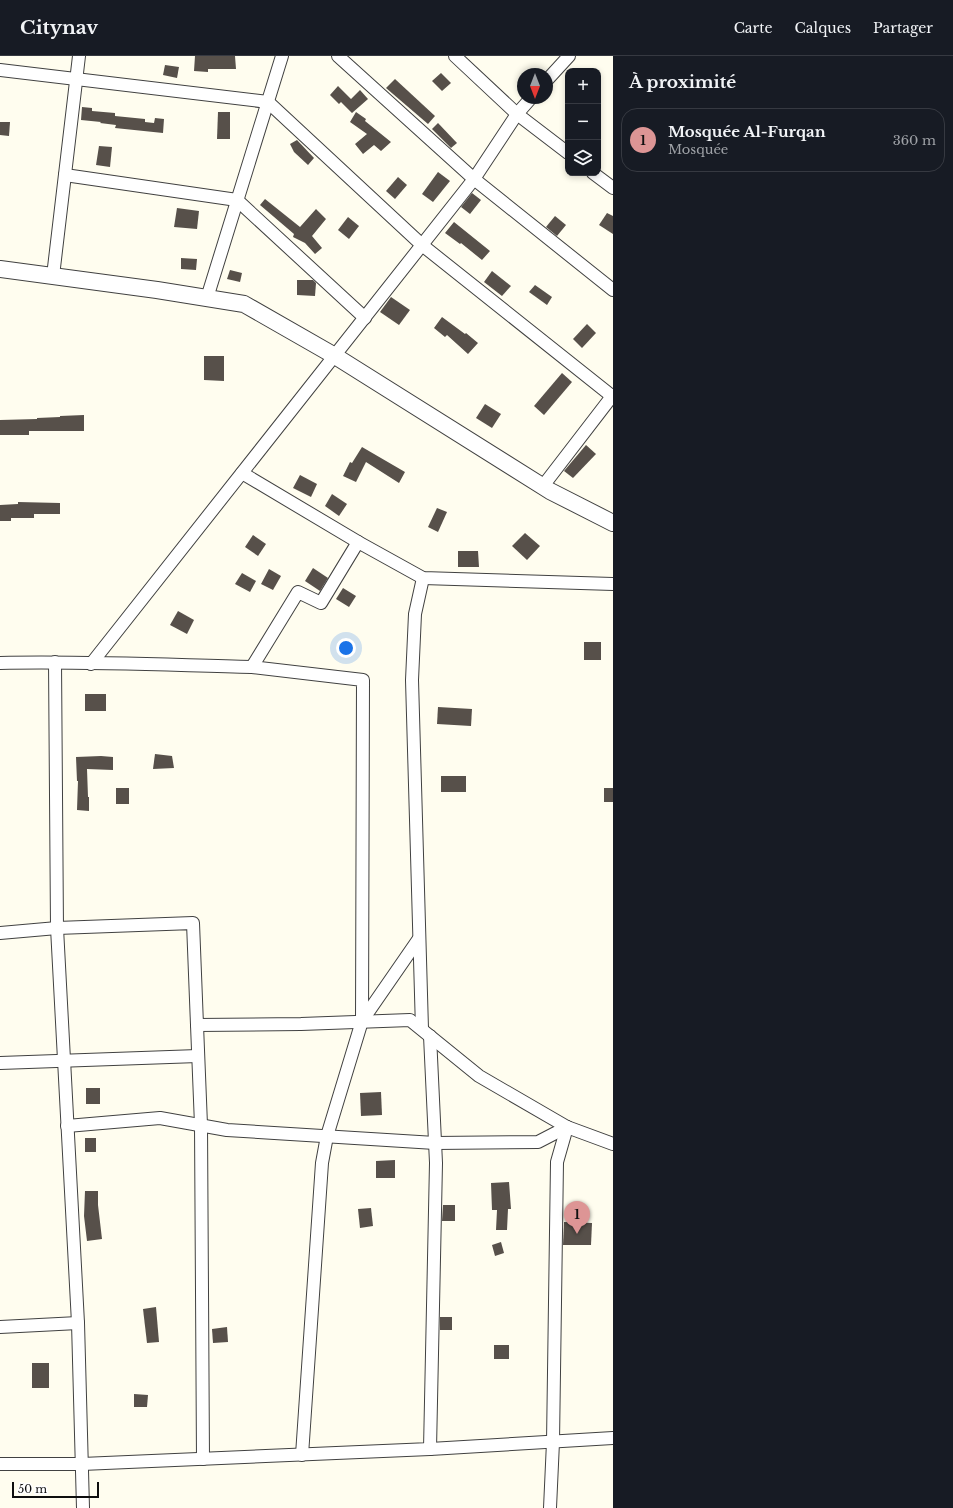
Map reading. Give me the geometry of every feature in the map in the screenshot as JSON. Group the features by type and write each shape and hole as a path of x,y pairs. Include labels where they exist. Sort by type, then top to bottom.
{"street":[{"path":"53,276 79,56"},
{"path":"207,298 282,56"},
{"path":"338,56 474,179 613,290"},
{"path":"455,56 517,114 565,151"},
{"path":"553,73 569,56"},
{"path":"0,70 268,102 422,245 613,396 543,486"},
{"path":"90,664 474,179 517,114 526,104"},
{"path":"65,176 237,200 365,318"},
{"path":"597,176 613,188"},
{"path":"0,269 157,290 244,304 335,356 543,486 613,523"},
{"path":"242,473 358,542 423,578 613,584"},
{"path":"252,667 298,592 321,603 358,542"},
{"path":"423,578 415,614 412,680 418,940 436,1171 430,1449"},
{"path":"55,662 57,928 78,1323 83,1508"},
{"path":"0,663 55,662 252,667 363,680 362,1021 327,1136 322,1163 302,1455"},
{"path":"0,933 57,928 193,922 201,1125 203,1459"},
{"path":"362,1021 418,940"},
{"path":"197,1025 301,1024 410,1020 478,1076 567,1127 613,1144"},
{"path":"0,1062 198,1056"},
{"path":"67,1126 160,1118 228,1130 435,1143 538,1142 567,1127"},
{"path":"550,1508 554,1442 557,1162 567,1127"},
{"path":"0,1327 78,1323"},
{"path":"0,1464 82,1464 302,1455 613,1438"}],"building":[{"path":"195,56 235,56 236,69 208,69 208,72 194,71"},
{"path":"165,65 179,67 177,78 163,75"},
{"path":"441,73 451,83 442,91 432,81"},
{"path":"395,79 435,116 428,124 386,88"},
{"path":"338,86 351,99 360,90 368,99 352,113 341,102 339,104 330,95"},
{"path":"82,107 92,108 92,111 115,113 115,116 145,119 145,122 154,123 155,118 164,119 163,133 115,128 116,125 81,120"},
{"path":"218,112 230,112 230,139 217,139"},
{"path":"356,112 391,142 381,151 374,145 363,154 355,144 367,134 350,122"},
{"path":"0,122 10,122 9,136 0,135"},
{"path":"438,123 457,143 451,148 432,129"},
{"path":"297,140 314,158 308,165 294,152 290,144"},
{"path":"99,146 112,147 110,167 96,165"},
{"path":"438,172 450,181 433,202 422,194"},
{"path":"398,177 407,185 395,199 386,191"},
{"path":"472,193 481,200 470,214 461,207"},
{"path":"265,199 300,227 316,209 326,219 312,236 322,248 315,254 305,243 293,237 294,234 260,205"},
{"path":"177,208 199,211 197,229 174,227"},
{"path":"607,213 613,216 613,234 599,225"},
{"path":"555,216 566,225 557,236 546,227"},
{"path":"348,217 359,226 349,239 338,230"},
{"path":"454,222 490,251 482,260 461,243 460,244 445,233"},
{"path":"181,258 197,259 196,270 181,269"},
{"path":"230,270 242,273 240,282 227,279"},
{"path":"492,271 511,286 502,296 484,282"},
{"path":"297,280 313,280 316,283 315,296 297,295"},
{"path":"535,285 552,297 547,305 529,292"},
{"path":"391,297 410,310 399,325 380,312"},
{"path":"442,317 478,343 468,354 447,335 445,337 434,328"},
{"path":"587,324 596,333 582,348 573,339"},
{"path":"204,356 224,356 224,381 204,380"},
{"path":"562,373 572,382 544,415 534,406"},
{"path":"485,404 501,414 492,428 476,418"},
{"path":"84,415 84,431 29,431 29,435 0,435 0,420 37,419"},
{"path":"586,445 596,454 573,478 564,471"},
{"path":"362,447 405,472 399,483 366,462 356,482 343,476 350,462 352,463"},
{"path":"300,475 317,484 311,497 293,488"},
{"path":"332,494 347,504 339,516 325,506"},
{"path":"18,502 60,503 60,514 34,514 34,518 11,518 11,521 0,521 0,505 18,504"},
{"path":"437,508 447,512 438,532 428,527"},
{"path":"525,533 540,546 527,560 512,546"},
{"path":"253,535 266,544 258,556 245,547"},
{"path":"458,551 478,551 479,567 458,567"},
{"path":"313,568 328,578 320,591 305,581"},
{"path":"269,569 281,576 273,590 261,584"},
{"path":"242,573 256,581 250,592 235,584"},
{"path":"343,588 356,596 349,607 336,599"},
{"path":"178,611 194,620 187,634 170,625"},
{"path":"584,642 601,642 601,660 584,660"},
{"path":"85,694 106,694 106,711 85,711"},
{"path":"438,707 472,709 471,726 437,724"},
{"path":"155,754 172,756 174,768 153,769"},
{"path":"76,757 113,757 113,770 87,769 89,811 77,810 78,781"},
{"path":"441,776 466,776 466,792 441,792"},
{"path":"116,788 129,788 129,804 116,804"},
{"path":"604,788 613,788 613,802 604,802"},
{"path":"86,1088 100,1088 100,1104 86,1104"},
{"path":"381,1092 382,1115 361,1116 360,1093"},
{"path":"85,1138 96,1138 96,1152 85,1152"},
{"path":"395,1160 395,1178 376,1178 376,1161"},
{"path":"509,1182 511,1209 508,1209 507,1230 496,1230 497,1210 492,1210 491,1183"},
{"path":"85,1191 98,1191 102,1239 87,1241 84,1216"},
{"path":"443,1205 455,1205 455,1221 442,1221"},
{"path":"371,1208 373,1226 360,1228 358,1209"},
{"path":"564,1222 592,1223 591,1245 563,1245"},
{"path":"501,1242 504,1253 495,1256 492,1245"},
{"path":"156,1307 159,1342 147,1343 143,1309"},
{"path":"440,1317 452,1317 452,1330 440,1330"},
{"path":"227,1327 228,1342 213,1343 212,1329"},
{"path":"494,1345 509,1345 509,1359 494,1359"},
{"path":"32,1363 49,1363 49,1388 32,1388"},
{"path":"134,1394 148,1395 147,1407 134,1407"}],"place":[{"name":"Mosquée Al-Furqan","path":"577,1234"}]}
